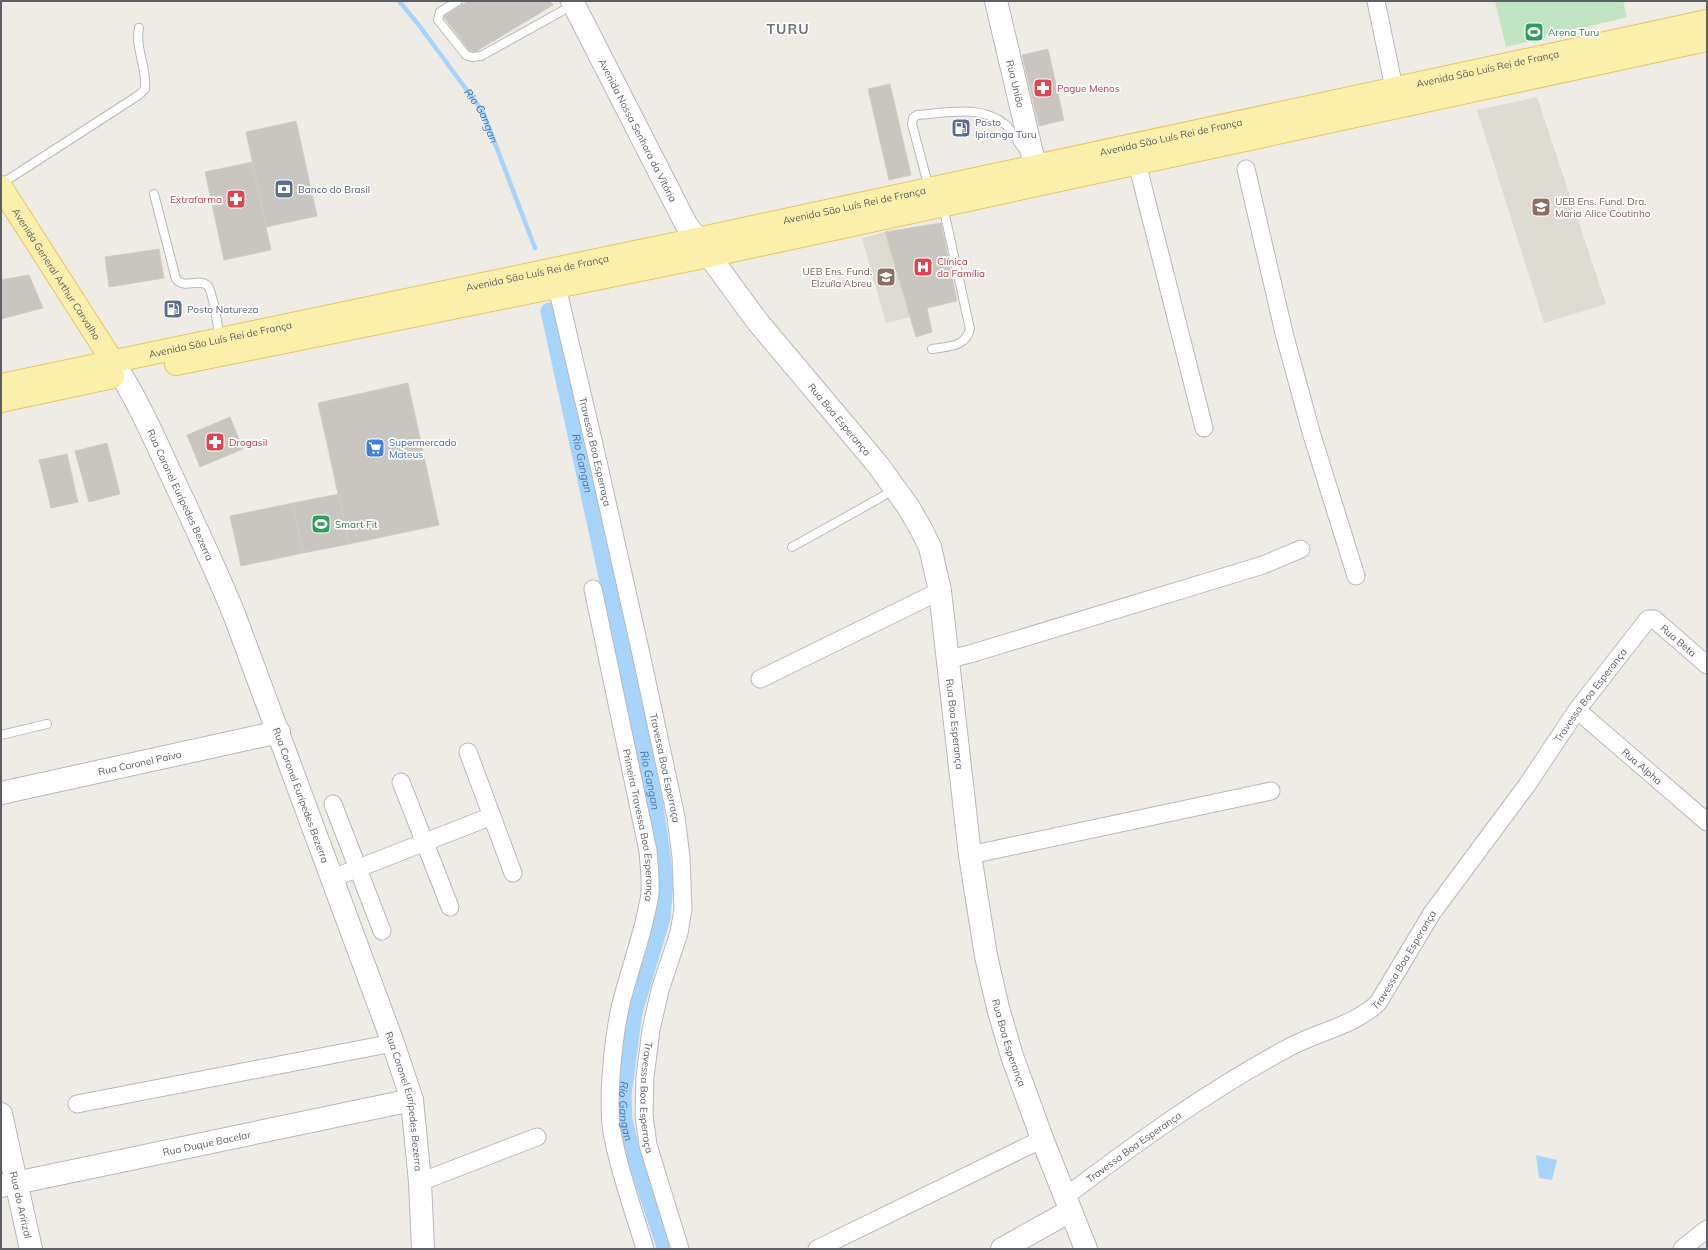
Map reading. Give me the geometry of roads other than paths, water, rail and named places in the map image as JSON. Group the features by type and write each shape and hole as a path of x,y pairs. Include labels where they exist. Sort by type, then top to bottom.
{"main road":[{"name":"Rua União","path":"996,1 1034,162"},
{"name":"Avenida Nossa Senhora da Vitória","path":"573,3 686,224 703,247"},
{"name":"Avenida São Luís Rei de França","path":"1,385 117,368 557,287 703,247 1034,162 1394,88 1707,21"},
{"name":"Avenida São Luís Rei de França","path":"1,401 221,339 703,247 943,205 1707,40"},
{"name":"Avenida General Arthur Carvalho","path":"1,185 117,368"},
{"name":"Rua Boa Esperança","path":"703,247 757,320 848,427 895,488 921,529 930,547 940,591 970,855 986,956 998,1008 1012,1056 1067,1204 1086,1249"},
{"name":"Rua Coronel Eurípedes Bezerra","path":"117,368 148,425 216,568 280,732 393,1043 412,1100 420,1182 423,1249"},
{"name":"Rua Coronel Paiva","path":"1,793 280,732"},
{"name":"Rua Duque Bacelar","path":"8,1184 412,1100"},
{"name":"Rua do Aririzal","path":"1,1114 8,1184 31,1249"},
{"name":"Travessa Boa Esperança","path":"1002,1249 1067,1204"}],"street":[{"path":"1376,1 1394,88"},
{"path":"1137,163 1204,428"},
{"path":"1246,170 1284,333 1312,432 1356,576"},
{"name":"Travessa Boa Esperraça","path":"557,287 638,639 676,817 681,857 683,909 679,933 660,990 651,1030 644,1077 644,1115 648,1145 680,1249"},
{"path":"948,659 970,654 1263,565 1301,549"},
{"name":"Primeira Travessa Boa Esperança","path":"593,589 648,851 650,892 640,940 620,1009 612,1063 610,1104 612,1131 618,1159 645,1249"},
{"path":"760,679 940,591"},
{"name":"Rua Beta","path":"1649,618 1654,619 1707,665"},
{"name":"Travessa Boa Esperança","path":"1067,1204 1205,1096 1288,1048 1367,1013 1378,1003 1432,913 1527,785 1577,710 1645,621 1649,618"},
{"name":"Rua Alpha","path":"1577,710 1707,822"},
{"path":"468,752 513,873"},
{"path":"401,782 450,907"},
{"path":"970,855 1271,791"},
{"path":"333,804 382,930"},
{"path":"333,878 492,816"},
{"path":"78,1104 393,1043"},
{"path":"420,1182 537,1137"},
{"path":"817,1249 1032,1144 1043,1141"},
{"path":"1688,1247 1707,1229"}],"lane":[{"path":"458,1 440,12 438,15 438,20 466,55 472,57 480,56 573,3"},
{"path":"1,185 145,89 146,78 138,43 139,28"},
{"path":"929,189 912,124 913,118 918,115 968,111 992,116 1007,125 1022,148 1034,162"},
{"path":"154,194 176,279 179,283 184,284 200,282 207,286 211,293 221,339"},
{"path":"932,349 962,343 968,336 970,329 943,205"},
{"path":"792,548 895,488"},
{"path":"1,735 47,724"}],"water":[{"path":"1536,1155 1557,1160 1552,1180 1539,1178"}],"waterway":[{"name":"Rio Gangan","path":"399,1 418,24 483,112 535,248"},
{"name":"Rio Gangan","path":"549,311 654,799 662,855 665,884 662,918 634,1012 623,1095 624,1119 628,1137 666,1249"}],"place":[{"name":"Arena Turu","path":"1534,32"},
{"name":"Pague Menos","path":"1043,88"},
{"name":"Posto Ipiranga Turu","path":"961,128"},
{"name":"Banco do Brasil","path":"284,189"},
{"name":"Extrafarma","path":"236,199"},
{"name":"UEB Ens. Fund. Dra. Maria Alice Coutinho","path":"1541,207"},
{"name":"Clínica da Família","path":"923,267"},
{"name":"UEB Ens. Fund. Elzuíla Abreu","path":"886,277"},
{"name":"Posto Natureza","path":"173,309"},
{"name":"Drogasil","path":"215,442"},
{"name":"Supermercado Mateus","path":"375,448"},
{"name":"Smart Fit","path":"321,524"}],"district":[{"name":"TURU","path":"788,29"}]}
